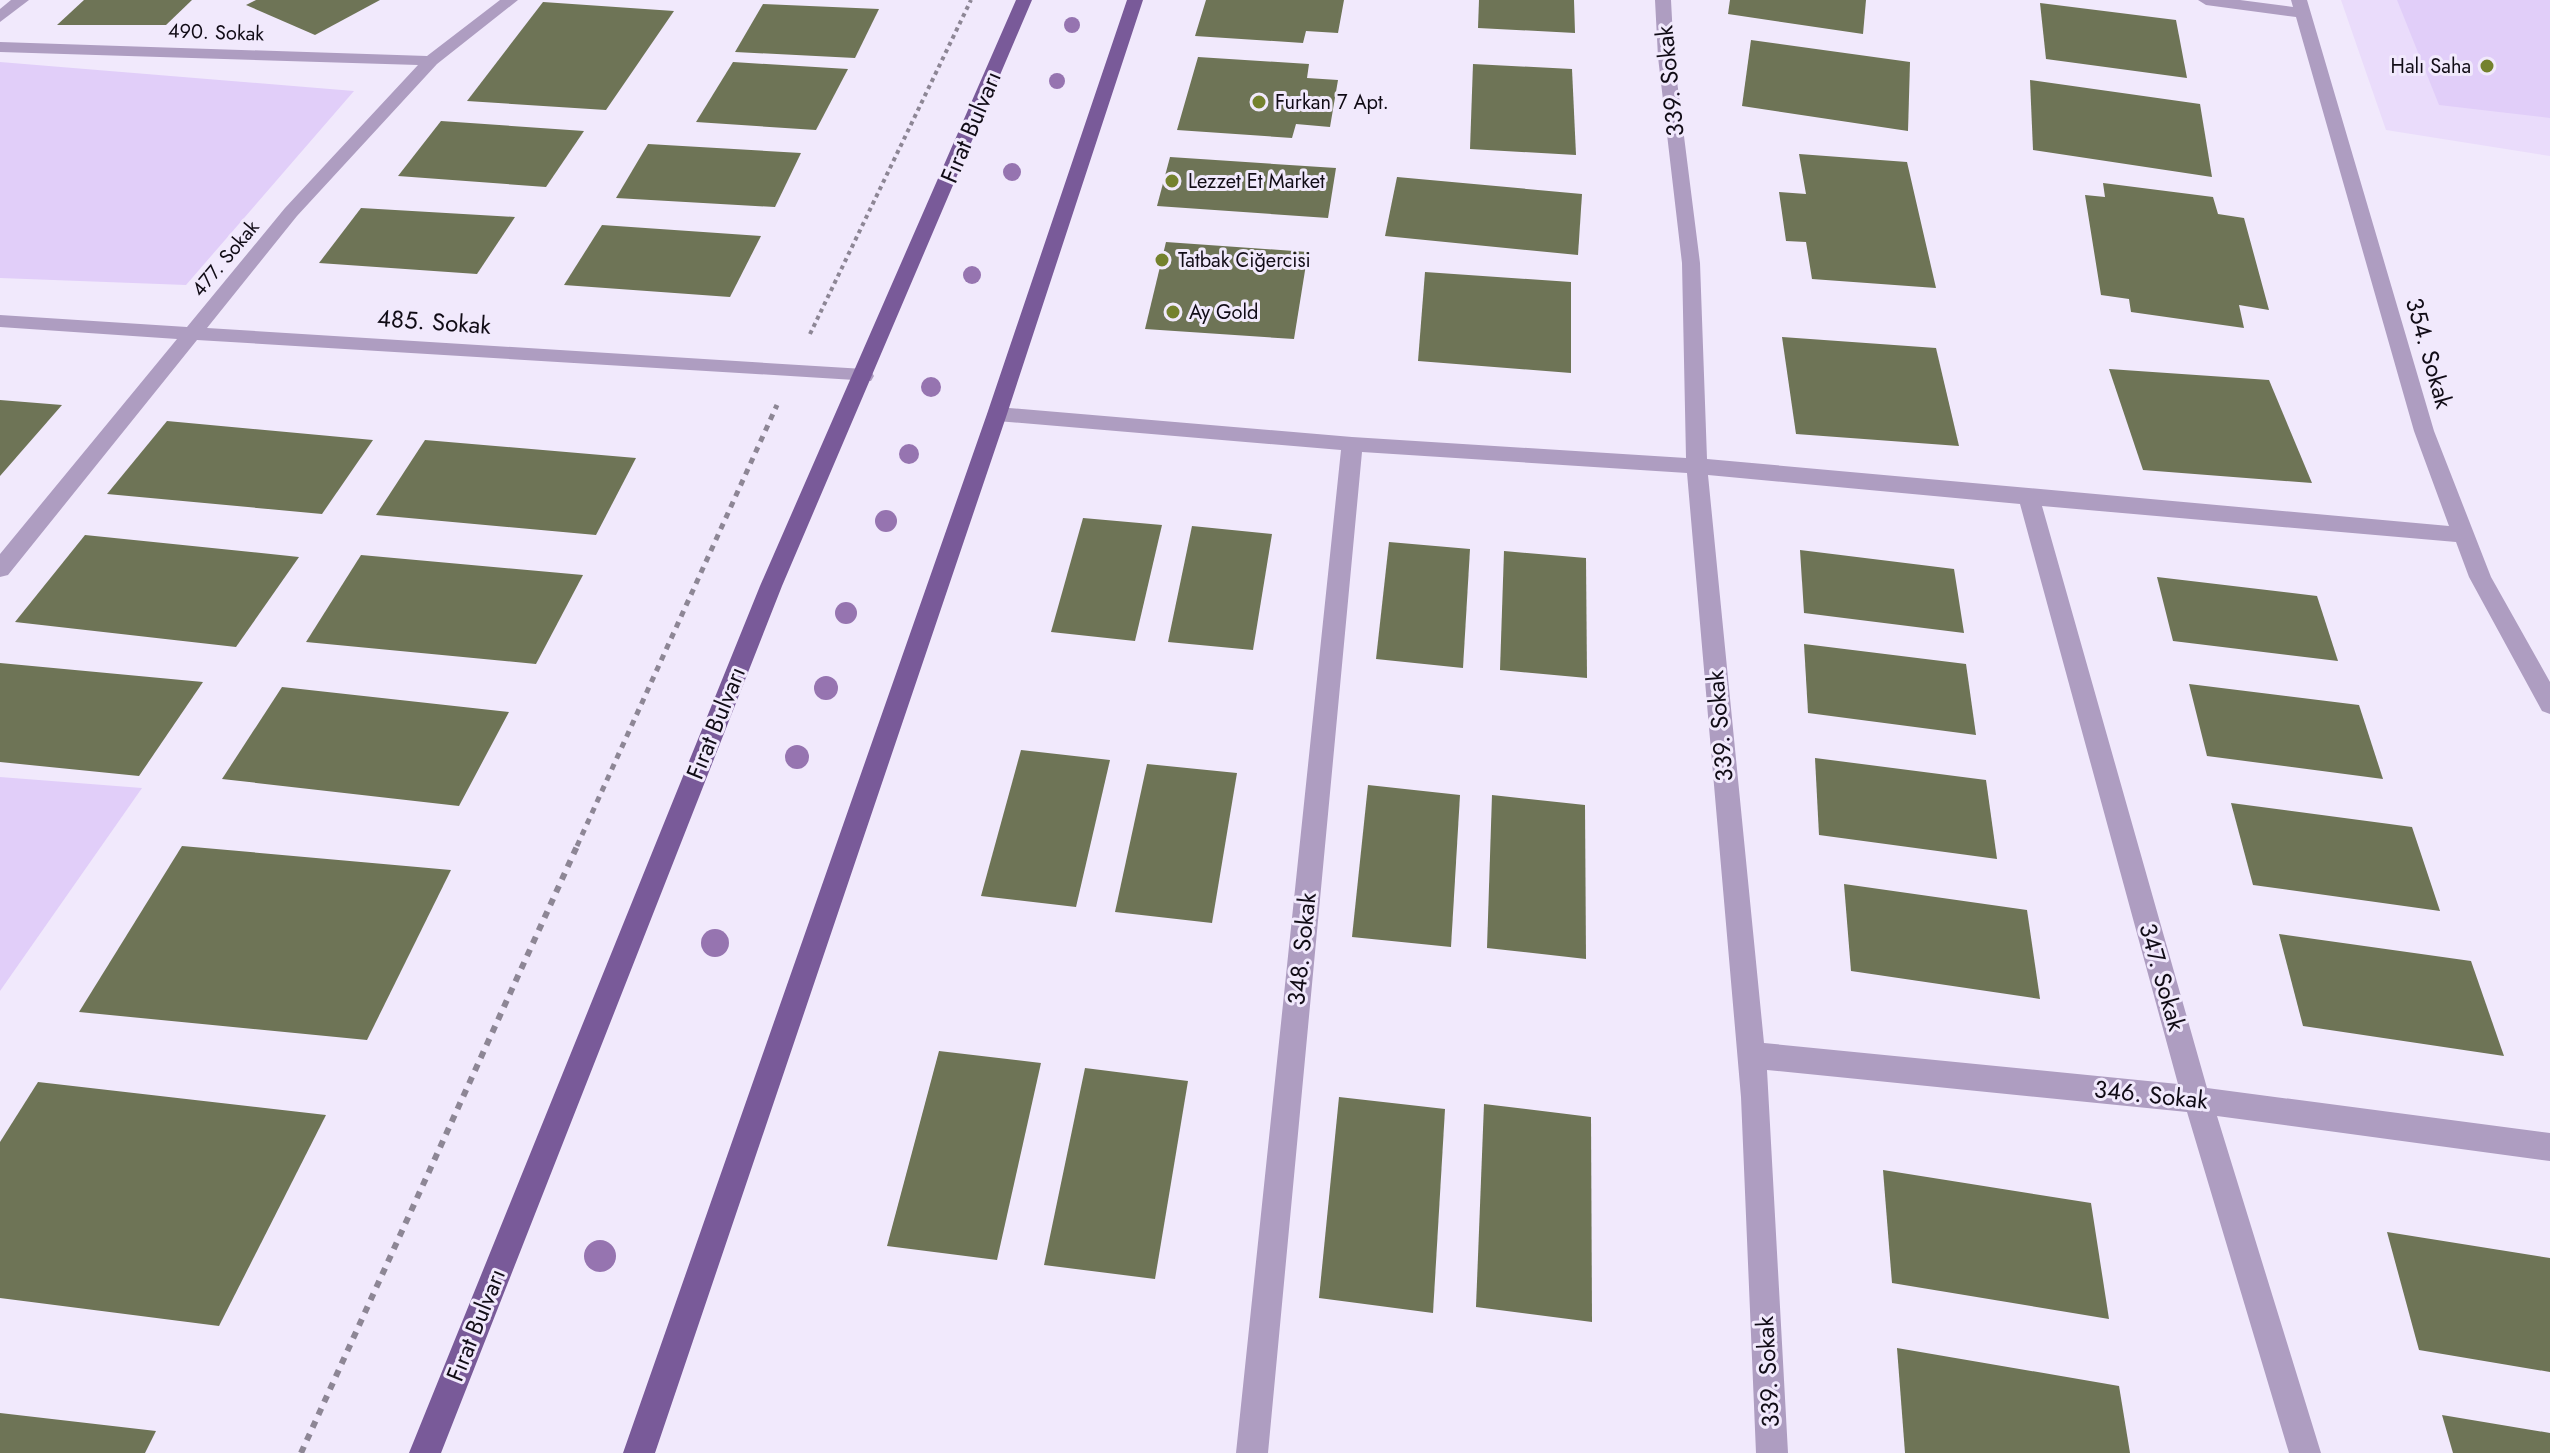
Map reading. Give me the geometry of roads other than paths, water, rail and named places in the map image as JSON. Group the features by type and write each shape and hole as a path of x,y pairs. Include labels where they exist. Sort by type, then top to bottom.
{"main road":[{"name":"Fırat Bulvarı","path":"425,1453 771,586 1024,0"},
{"path":"639,1453 997,414 1135,0"}],"street":[{"path":"0,17 21,0"},
{"name":"477. Sokak","path":"0,569 291,212 431,61 510,0"},
{"name":"339. Sokak","path":"1663,0 1666,57 1691,263 1697,466 1751,1055 1772,1453"},
{"path":"2206,0 2300,6"},
{"name":"354. Sokak","path":"2300,6 2424,431 2480,577 2550,704"},
{"name":"490. Sokak","path":"0,47 431,61"},
{"name":"485. Sokak","path":"0,321 864,376"},
{"path":"997,414 1352,444 1697,466 2465,535"},
{"name":"348. Sokak","path":"1252,1453 1352,444"},
{"name":"347. Sokak","path":"2029,498 2196,1099 2214,1149 2305,1453"},
{"name":"346. Sokak","path":"1751,1055 2196,1099 2550,1147"}],"place":[{"name":"Halı Saha","path":"2487,66"},
{"name":"Furkan 7 Apt.","path":"1259,102"},
{"name":"Lezzet Et Market","path":"1172,181"},
{"name":"Tatbak Ciğercisi","path":"1162,260"},
{"name":"Ay Gold","path":"1173,312"}]}
